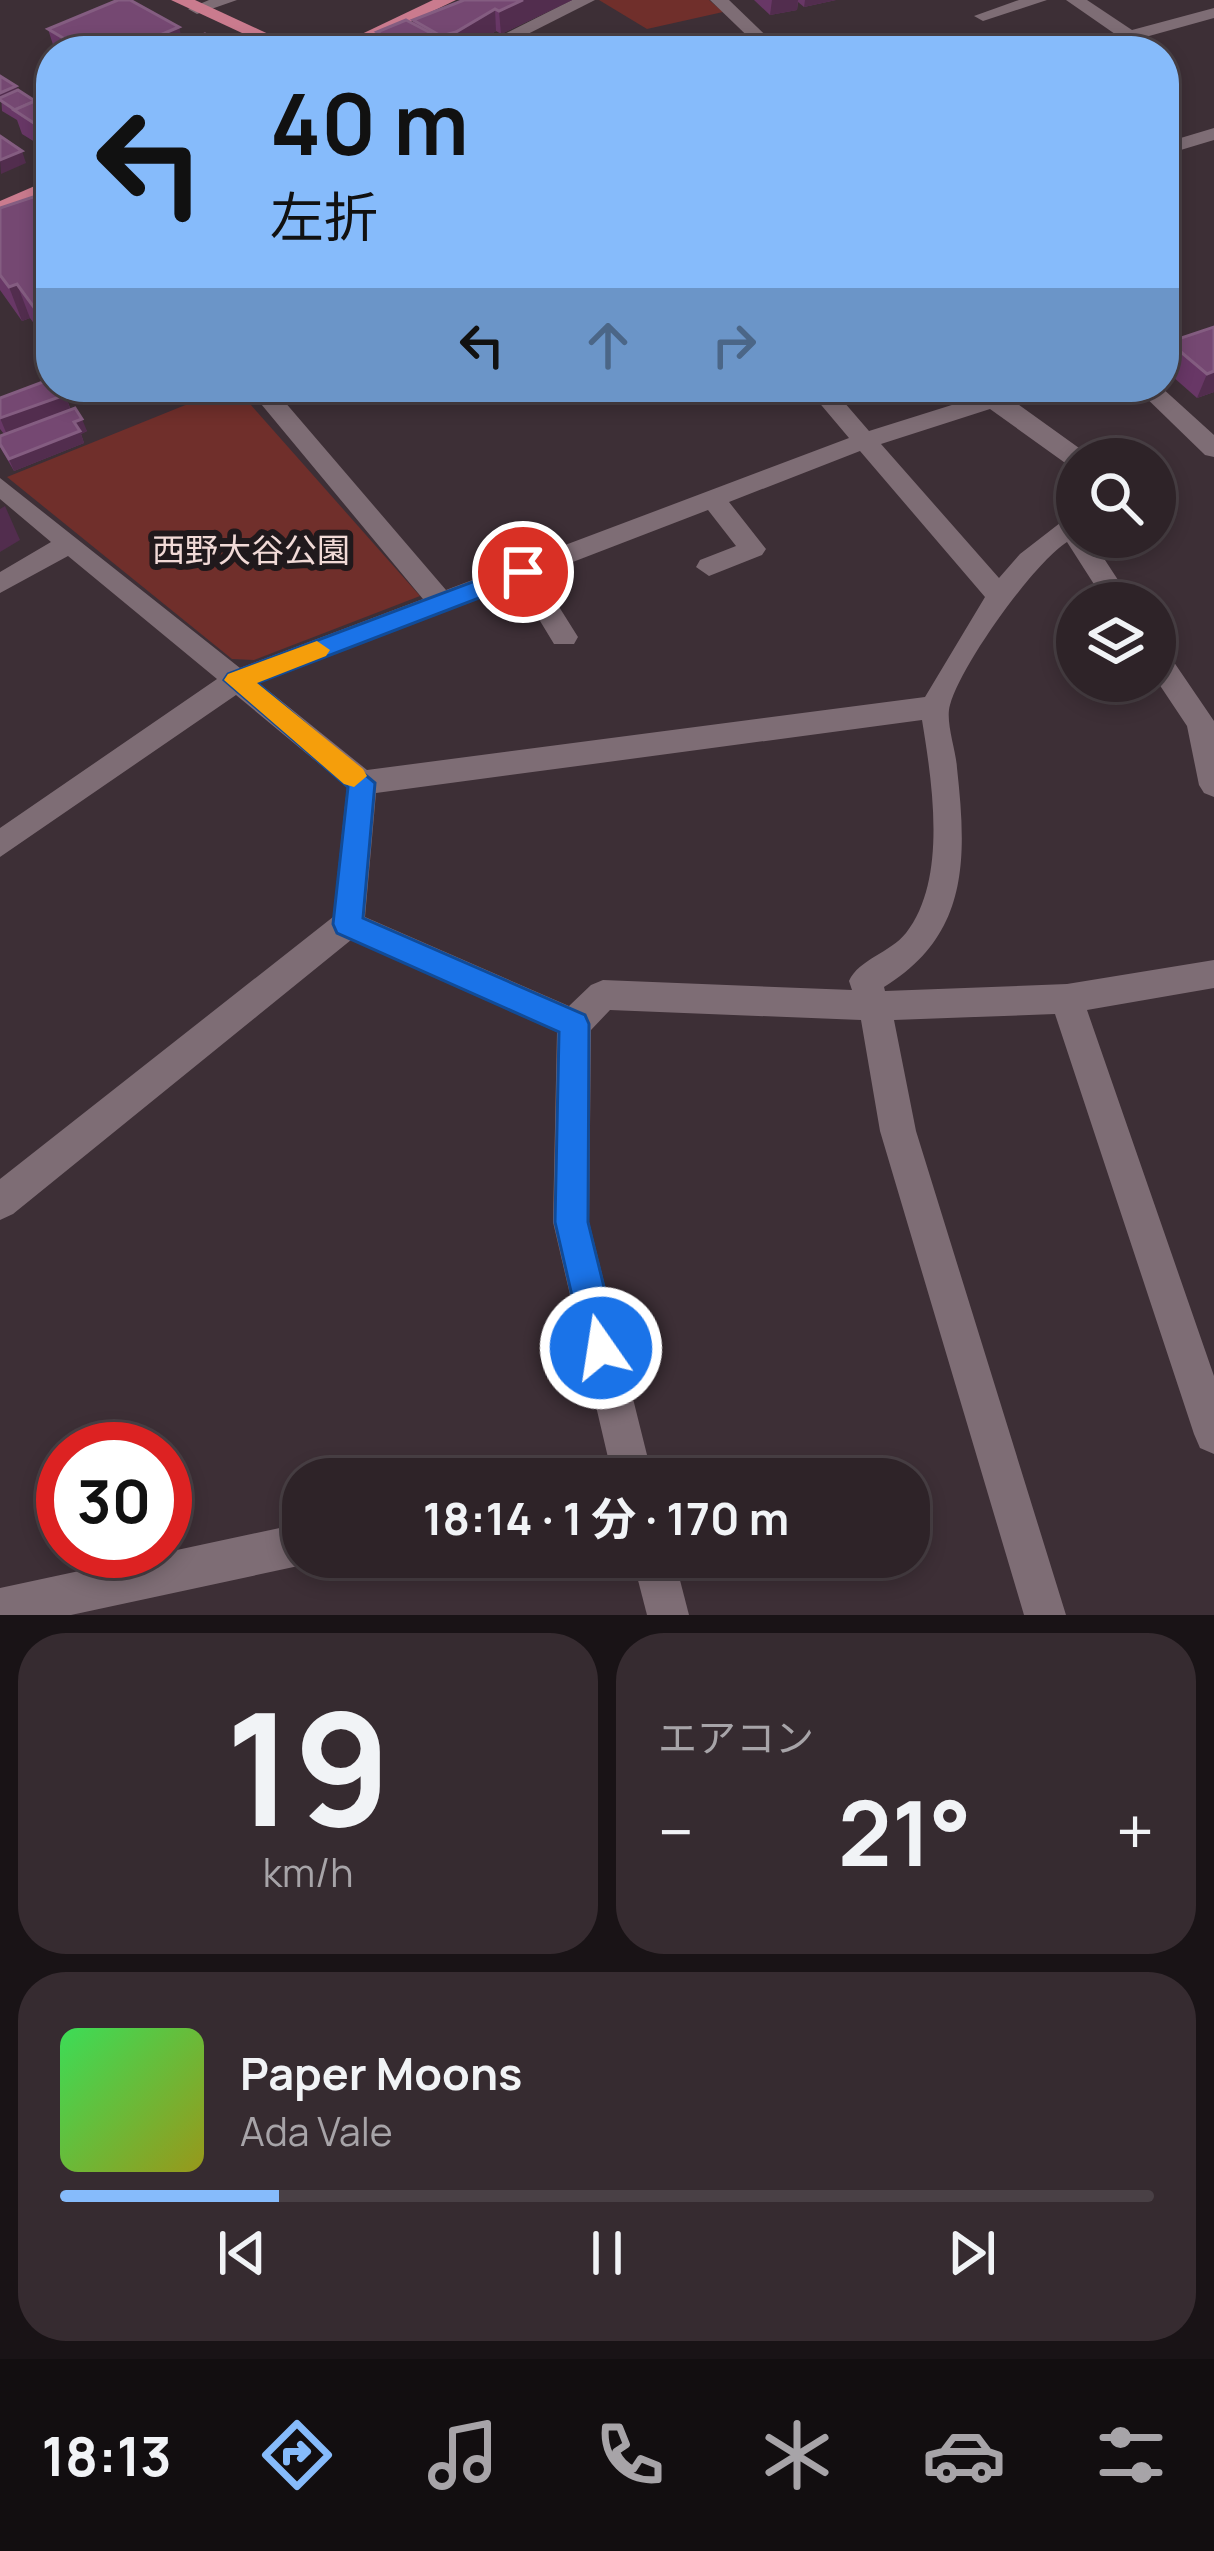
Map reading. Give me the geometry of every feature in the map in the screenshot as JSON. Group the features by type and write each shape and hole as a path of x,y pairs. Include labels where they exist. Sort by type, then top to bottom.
{"main road":[{"path":"368,36 447,0"},
{"path":"188,4 262,36"},
{"path":"0,209 36,192"}],"street":[{"path":"188,4 228,0"},
{"path":"511,36 586,0"},
{"path":"718,0 757,36"},
{"path":"983,16 1038,0"},
{"path":"1075,0 1129,36 1214,13"},
{"path":"1179,144 1214,134"},
{"path":"272,402 441,602"},
{"path":"830,402 1000,597"},
{"path":"0,844 237,680 863,442 984,402"},
{"path":"996,402 1056,444"},
{"path":"1165,402 1210,439"},
{"path":"0,486 362,783 934,707"},
{"path":"709,567 753,549 713,499"},
{"path":"1045,1615 898,1131 875,1006 865,981 915,947 935,904 947,832 948,786 934,707 1000,597 1056,534"},
{"path":"0,584 69,543"},
{"path":"523,572 564,637"},
{"path":"1176,682 1207,721 1214,785"},
{"path":"0,1202 348,924 362,783"},
{"path":"348,924 574,1024"},
{"path":"619,1458 571,1222 574,1024 603,995 875,1006 1067,999 1214,974"},
{"path":"1067,999 1214,1434"},
{"path":"0,1609 282,1549"},
{"path":"658,1578 668,1615"}],"green space":[{"path":"599,0 709,0 723,12 647,29"},
{"name":"西野大谷公園","path":"193,402 248,402 420,596 254,660 232,659 7,477"}],"building":[{"path":"118,0 130,0 179,27 158,36 60,36 48,29"},
{"path":"464,0 523,0 441,36 413,20"},
{"path":"406,20 436,36 384,36 377,32"},
{"path":"0,76 16,86 0,93"},
{"path":"18,90 35,101 15,110 0,100 0,98"},
{"path":"36,100 36,124 14,110"},
{"path":"0,136 22,151 0,160"},
{"path":"36,196 36,310 17,284 9,287 0,275 0,208"},
{"path":"1214,327 1214,371 1207,374 1179,350 1179,339"},
{"path":"36,385 36,402 45,402 0,418 0,398"},
{"path":"75,408 82,419 74,422 80,431 9,459 0,436"}],"slow traffic":[{"path":"317,650 237,680 354,776"}],"route":[{"path":"523,572 237,680 362,783 348,924 574,1024 571,1222 601,1348"}]}
